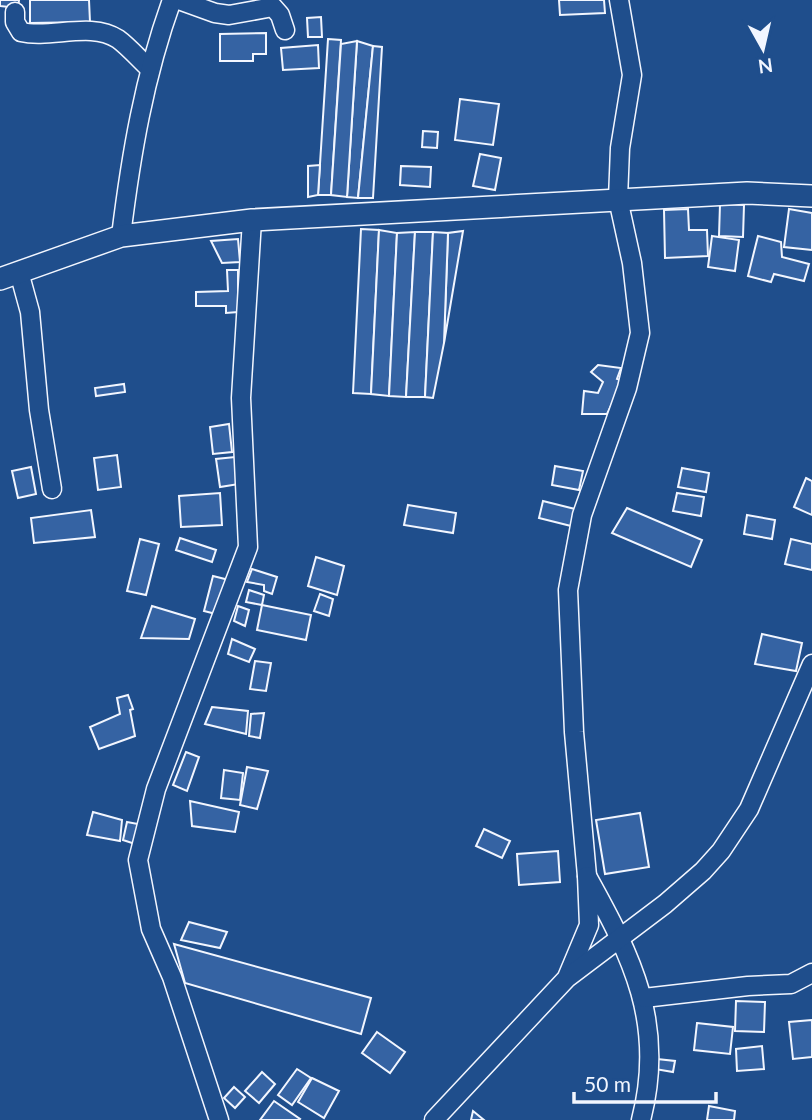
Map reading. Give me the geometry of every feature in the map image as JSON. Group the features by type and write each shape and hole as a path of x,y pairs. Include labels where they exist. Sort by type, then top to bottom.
{"street":[{"path":"121,236 132,142 150,69 173,0"},
{"path":"179,0 215,13 229,15 273,7 280,15 285,30"},
{"path":"567,978 589,925 574,732 568,590 582,515 627,388 640,333 632,263 618,199 620,148 632,75 619,0"},
{"path":"15,12 15,22 21,32 37,35 91,31 116,38 150,69"},
{"path":"52,489 39,410 30,312 10,276 121,236 252,220 747,193 812,196"},
{"path":"219,1120 172,977 151,929 138,860 156,789 248,547 241,398 252,220"},
{"path":"434,1120 567,978 703,872 721,851 749,809 812,664"},
{"path":"587,876 621,936 644,998 647,1096 641,1120"},
{"path":"644,998 736,987 791,985 812,973"}],"building":[{"path":"0,0 19,0 18,8 0,6"},
{"path":"30,0 89,0 90,22 30,23"},
{"path":"559,0 604,0 605,13 560,15"},
{"path":"321,17 322,37 308,37 307,18"},
{"path":"266,33 266,54 253,54 253,61 220,61 220,34"},
{"path":"328,39 341,40 331,195 318,195"},
{"path":"357,41 373,46 358,198 347,197"},
{"path":"357,41 347,197 331,195 341,44"},
{"path":"318,45 319,68 283,70 281,48"},
{"path":"373,46 382,47 373,198 358,198"},
{"path":"460,99 499,104 493,145 455,140"},
{"path":"423,131 438,132 437,148 422,147"},
{"path":"480,154 501,158 495,190 473,186"},
{"path":"320,165 318,195 308,197 308,166"},
{"path":"401,166 431,167 430,187 400,185"},
{"path":"720,204 744,205 743,237 719,236"},
{"path":"688,209 689,230 707,230 708,256 665,258 664,210"},
{"path":"789,209 812,213 812,250 784,247"},
{"path":"361,229 379,230 371,394 353,393"},
{"path":"379,230 397,233 389,396 371,394"},
{"path":"463,231 444,343 448,233"},
{"path":"415,232 406,397 389,396 397,233"},
{"path":"415,232 433,232 425,397 406,397"},
{"path":"433,232 448,233 444,343 433,398 425,397"},
{"path":"712,236 739,240 735,271 708,267"},
{"path":"758,236 781,242 782,257 809,264 804,281 774,274 771,282 748,276"},
{"path":"238,239 240,262 222,263 211,241"},
{"path":"227,270 238,270 238,312 226,313 226,306 196,306 196,292 228,291"},
{"path":"598,365 621,368 617,379 623,381 607,414 582,414 584,391 598,393 603,382 591,372"},
{"path":"124,384 125,392 96,396 95,388"},
{"path":"229,424 232,452 213,454 210,427"},
{"path":"117,455 121,487 98,490 94,458"},
{"path":"235,457 239,484 220,487 216,459"},
{"path":"555,466 583,471 579,490 552,485"},
{"path":"31,467 36,494 18,498 12,471"},
{"path":"682,468 709,473 706,492 678,487"},
{"path":"806,478 812,481 812,515 794,507"},
{"path":"220,493 222,525 181,527 179,496"},
{"path":"677,493 704,497 701,516 673,511"},
{"path":"543,501 575,509 571,526 539,518"},
{"path":"408,505 456,513 453,533 404,525"},
{"path":"627,508 702,540 691,567 612,533"},
{"path":"91,510 95,537 34,543 31,518"},
{"path":"747,515 775,520 772,539 744,534"},
{"path":"180,538 216,550 212,562 176,550"},
{"path":"140,539 159,544 146,595 127,591"},
{"path":"791,539 812,544 812,570 785,564"},
{"path":"316,557 344,566 337,595 308,586"},
{"path":"252,569 277,577 272,594 264,591 264,585 247,582"},
{"path":"213,576 229,580 220,615 204,611"},
{"path":"249,590 264,595 262,605 246,602"},
{"path":"320,594 333,599 329,616 314,611"},
{"path":"262,605 311,615 306,640 257,630"},
{"path":"152,606 195,619 189,639 141,638"},
{"path":"238,606 249,610 245,626 234,621"},
{"path":"762,634 802,643 796,671 755,664"},
{"path":"232,639 255,649 249,662 228,654"},
{"path":"255,661 271,663 266,691 250,689"},
{"path":"128,695 133,709 130,710 135,736 99,749 90,727 120,714 117,698"},
{"path":"212,707 248,711 246,734 205,724"},
{"path":"264,713 260,738 249,736 251,714"},
{"path":"186,752 199,757 187,791 173,785"},
{"path":"247,767 268,771 257,809 240,805"},
{"path":"224,770 243,773 240,800 221,798"},
{"path":"190,801 239,812 235,832 192,826"},
{"path":"93,812 122,820 120,841 87,835"},
{"path":"640,813 649,867 605,874 596,820"},
{"path":"127,822 138,824 135,844 123,840"},
{"path":"484,829 510,841 502,858 476,846"},
{"path":"558,851 560,882 519,885 517,854"},
{"path":"189,922 227,932 220,948 181,940"},
{"path":"174,944 371,998 361,1034 185,983"},
{"path":"736,1001 765,1002 764,1032 735,1031"},
{"path":"812,1020 812,1057 793,1059 789,1022"},
{"path":"697,1023 733,1027 730,1054 694,1050"},
{"path":"377,1032 405,1052 390,1073 362,1053"},
{"path":"762,1046 764,1069 737,1071 736,1049"},
{"path":"657,1059 675,1061 673,1072 655,1069"},
{"path":"297,1069 311,1078 292,1105 278,1095"},
{"path":"262,1072 275,1084 259,1103 245,1091"},
{"path":"312,1078 339,1091 324,1118 298,1102"},
{"path":"234,1087 245,1097 235,1108 224,1098"},
{"path":"274,1101 300,1119 260,1120"},
{"path":"709,1106 735,1111 734,1120 707,1120"},
{"path":"473,1111 484,1120 471,1120"}]}
